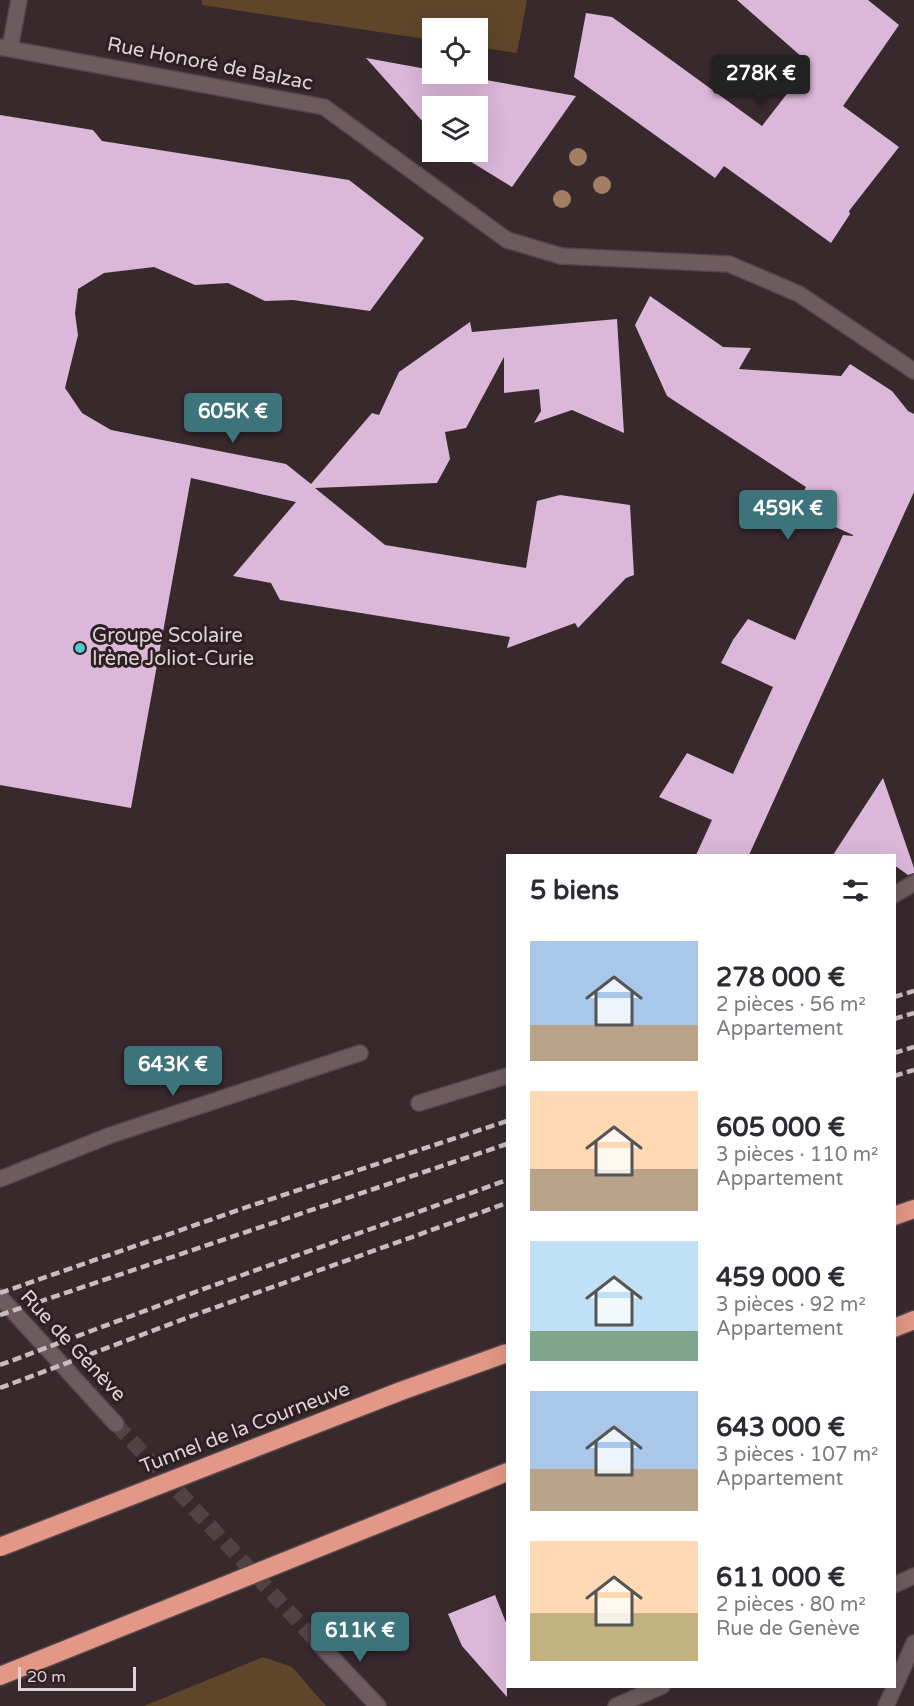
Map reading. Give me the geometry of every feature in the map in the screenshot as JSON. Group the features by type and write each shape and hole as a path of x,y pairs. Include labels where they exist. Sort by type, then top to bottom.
{"highway":[{"path":"896,1215 914,1209"},
{"path":"896,1327 914,1320"},
{"name":"Tunnel de la Courneuve","path":"0,1547 402,1391 506,1353"},
{"path":"0,1676 506,1472"}],"street":[{"path":"5,47 19,0"},
{"name":"Rue Honoré de Balzac","path":"5,47 324,107 507,240 561,256 729,264 799,294 914,371"},
{"path":"896,894 914,884"},
{"path":"0,1179 111,1135 360,1053"},
{"path":"419,1103 506,1076"},
{"name":"Rue de Genève","path":"0,1297 116,1424"},
{"path":"896,1584 914,1576"},
{"path":"318,1643 378,1706"},
{"path":"896,1684 914,1643"},
{"path":"616,1706 657,1688"},
{"path":"886,1706 894,1688"}],"shaded area":[{"path":"202,0 527,0 517,53 488,49 488,18 422,18 422,38 202,5"},
{"path":"263,1657 292,1667 326,1706 144,1706"}],"building":[{"path":"737,0 868,0 899,25 843,106 899,147 849,211 850,214 831,243 724,166 715,178 574,77 586,13 612,17 762,126 810,64"},
{"path":"366,58 422,68 422,84 488,84 488,80 576,96 512,187 471,162 488,162 488,96 422,96 422,121"},
{"name":"Groupe Scolaire Irène Joliot-Curie","path":"0,115 93,130 102,141 349,180 424,238 370,311 293,300 265,301 228,283 195,285 154,267 104,273 78,289 75,313 78,335 65,388 82,413 111,430 286,464 311,484 372,413 379,415 399,372 470,322 472,332 617,319 624,433 572,410 534,423 541,411 539,389 504,393 504,357 466,428 445,432 450,459 437,483 315,488 385,545 526,568 537,501 560,495 630,505 634,575 626,578 578,628 575,623 507,648 510,637 280,600 271,583 233,576 296,502 191,478 131,808 0,785"},
{"path":"650,296 723,347 751,348 739,369 841,376 850,364 892,391 908,411 914,414 914,492 749,854 696,854 712,820 659,797 687,753 733,774 773,687 721,663 733,640 748,619 795,640 843,535 853,535 794,508 806,487 667,396 635,325"},
{"path":"883,778 914,873 908,875 896,866 896,854 834,854"},
{"path":"495,1595 506,1622 507,1697 462,1646 448,1614"}],"tunnel":[{"path":"116,1424 318,1643"}],"railway":[{"path":"896,996 914,991"},
{"path":"896,1018 914,1013"},
{"path":"896,1052 914,1047"},
{"path":"896,1075 914,1070"},
{"path":"0,1293 247,1207 506,1121"},
{"path":"0,1315 506,1144"},
{"path":"0,1365 506,1180"},
{"path":"0,1388 200,1313 506,1203"}],"place":[{"name":"Groupe Scolaire Irène Joliot-Curie","path":"80,648"}]}
